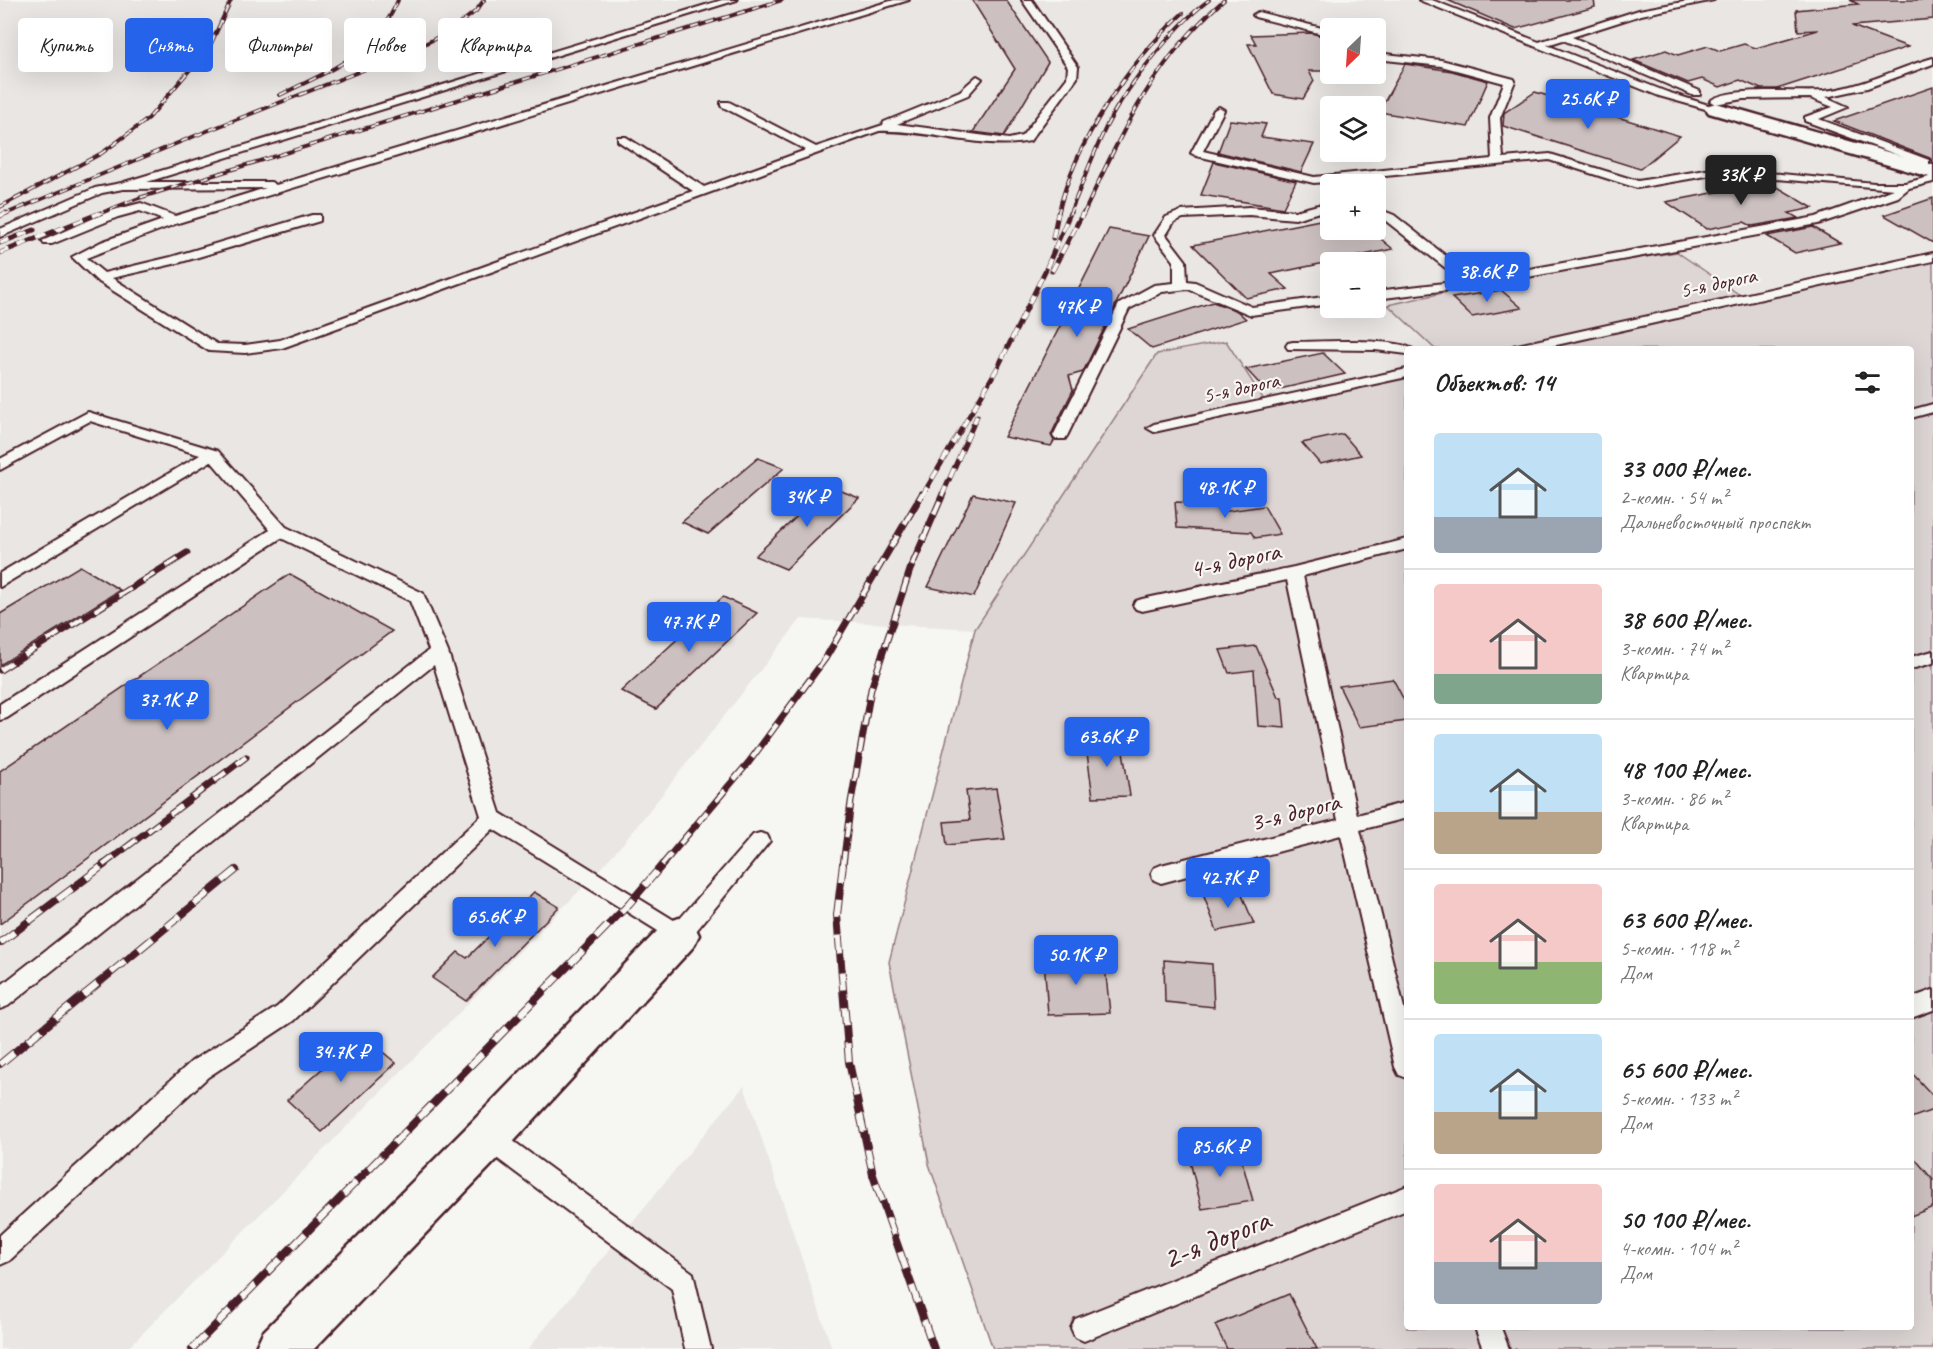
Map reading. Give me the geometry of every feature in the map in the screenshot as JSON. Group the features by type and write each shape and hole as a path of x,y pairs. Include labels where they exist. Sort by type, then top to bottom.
{"street":[{"path":"1716,105 1928,168"},
{"path":"280,1349 488,1137 679,935"}],"lane":[{"path":"0,233 99,190 123,186 732,0"},
{"path":"904,0 174,220 78,257 101,277 213,348 245,349 282,344 878,128 964,93 977,79"},
{"path":"878,128 905,127 1009,142 1026,139 1072,78 1073,67 1027,0"},
{"path":"1424,0 1663,94 1716,105"},
{"path":"1538,45 1639,12 1707,0"},
{"path":"1258,15 1320,30"},
{"path":"1563,37 1716,105"},
{"path":"1386,57 1441,63 1510,81 1495,118 1498,162"},
{"path":"1716,105 1726,97 1840,92 1933,61"},
{"path":"1386,294 1473,283 1818,220 1894,195 1928,168 1809,119 1843,107 1811,94"},
{"path":"725,104 816,151"},
{"path":"1219,110 1197,153 1314,180 1550,157 1637,185 1718,171 1874,186 1905,186"},
{"path":"622,140 703,192"},
{"path":"123,186 296,184"},
{"path":"48,241 114,214 141,207 174,220"},
{"path":"1181,286 1180,261 1160,236 1170,220 1181,215 1249,211 1295,215 1320,209"},
{"path":"1386,216 1473,283"},
{"path":"101,277 174,260 316,218"},
{"name":"5-я дорога","path":"1531,346 1933,257"},
{"path":"1060,436 1124,307 1159,288 1190,285 1251,311 1320,301"},
{"path":"1293,346 1375,346 1404,350"},
{"name":"5-я дорога","path":"1155,428 1404,374"},
{"path":"1914,413 1933,408"},
{"path":"0,465 87,416 213,454 280,531 417,597 439,652 492,818 679,935 760,841"},
{"path":"0,581 213,454"},
{"path":"0,713 280,531"},
{"name":"4-я дорога","path":"1142,605 1294,573 1404,545"},
{"path":"1294,573 1349,826 1404,1055"},
{"path":"0,999 439,652"},
{"path":"1914,662 1933,657"},
{"name":"3-я дорога","path":"1161,874 1404,811"},
{"path":"0,1252 200,1069 285,1014 492,818"},
{"path":"1914,1007 1933,1000"},
{"path":"488,1137 684,1282 698,1349"},
{"name":"2-я дорога","path":"1084,1328 1404,1199"},
{"path":"1489,1330 1496,1349"}],"shaded area":[{"path":"0,0 1933,0 1933,261 1740,295 1677,252 1507,279 1389,305 1432,346 1404,346 1404,371 1264,400 1226,341 1157,354 975,629 801,619 625,841 591,879 127,1349 0,1349"},
{"path":"1677,252 1740,295 1933,261 1933,1349 993,1349 929,1164 889,962 975,629 1157,354 1226,341 1264,400 1404,371 1404,1330 1914,1330 1914,346 1432,346 1388,305 1507,279"},
{"path":"744,1086 832,1349 528,1349"}],"building":[{"path":"972,0 1006,0 1048,62 1004,136 973,132 1015,69"},
{"path":"1447,0 1594,0 1595,7 1515,29"},
{"path":"1850,0 1933,0 1933,19 1852,26 1908,47 1777,89 1761,89 1740,80 1720,87 1702,79 1688,83 1633,60 1666,50 1678,55 1708,46 1720,51 1744,44 1756,48 1818,30 1798,31 1796,10 1858,4"},
{"path":"1311,33 1320,35 1320,71 1309,71 1314,81 1303,99 1273,94 1248,44 1256,44 1251,35"},
{"path":"1405,64 1452,71 1488,81 1468,127 1386,113 1386,99"},
{"path":"1933,87 1933,162 1930,158 1834,121"},
{"path":"1535,92 1680,136 1640,169 1503,126 1504,113"},
{"path":"1230,120 1266,124 1261,137 1314,144 1301,172 1218,152"},
{"path":"1214,162 1296,181 1283,208 1201,195"},
{"path":"1769,182 1813,208 1789,213 1798,218 1752,226 1744,222 1707,229 1666,202"},
{"path":"1933,198 1933,243 1884,215"},
{"path":"1320,220 1320,240 1382,240 1393,249 1378,252 1320,252 1320,264 1271,274 1288,289 1246,298 1193,245"},
{"path":"1813,227 1840,243 1795,253 1767,236"},
{"path":"1109,229 1149,236 1083,372 1069,376 1073,390 1051,435 1054,441 1051,446 1004,437"},
{"path":"1501,290 1522,308 1472,317 1452,298"},
{"path":"1213,302 1237,311 1246,319 1152,349 1128,329"},
{"path":"1323,353 1345,374 1267,392 1246,369"},
{"path":"1343,434 1361,455 1320,464 1302,443"},
{"path":"758,458 784,468 708,534 682,522"},
{"path":"829,486 859,498 786,569 755,556"},
{"path":"973,494 1016,503 974,597 928,587"},
{"path":"1175,502 1220,504 1221,512 1264,506 1280,534 1255,538 1251,532 1177,528"},
{"path":"80,566 120,590 0,665 0,614"},
{"path":"290,574 392,631 0,924 0,771"},
{"path":"723,597 757,613 656,709 621,691"},
{"path":"1256,646 1278,697 1282,697 1285,728 1258,726 1254,670 1229,673 1220,650"},
{"path":"1393,679 1404,700 1404,721 1359,727 1339,686"},
{"path":"1121,738 1130,796 1093,797 1085,739"},
{"path":"996,788 1005,839 947,845 944,822 970,820 966,791"},
{"path":"1239,888 1254,924 1217,931 1203,894"},
{"path":"534,892 559,907 466,1001 432,978 458,952 467,958"},
{"path":"1104,957 1110,1013 1048,1015 1044,958"},
{"path":"1164,960 1212,964 1214,1007 1165,1002"},
{"path":"361,1034 396,1063 322,1132 287,1100"},
{"path":"1914,1075 1933,1096 1933,1110 1914,1117"},
{"path":"1238,1147 1253,1201 1202,1209 1188,1154"},
{"path":"1914,1158 1933,1180 1933,1207 1914,1215"},
{"path":"1289,1294 1317,1349 1227,1349 1215,1325"}],"railway":[{"path":"0,207 102,153 148,119 210,46 231,0"},
{"path":"280,95 333,69 364,47 389,19 398,0"},
{"path":"3,215 207,131 407,53 450,31 476,11 484,0"},
{"path":"96,215 139,198 782,0"},
{"path":"1069,215 1107,125 1126,93 1181,25 1209,0"},
{"path":"1083,215 1126,127 1158,73 1199,23 1224,0"},
{"path":"1058,215 1077,160 1106,105 1143,55 1183,13"},
{"path":"0,216 6,213"},
{"path":"0,253 100,213"},
{"path":"1053,238 1058,213"},
{"path":"922,496 998,367 1047,267 1070,213"},
{"path":"1052,271 1083,213"},
{"path":"0,243 34,230"},
{"path":"942,496 977,416"},
{"path":"662,865 749,762 825,659 922,494"},
{"path":"843,865 851,802 871,689 910,570 943,494"},
{"path":"0,670 187,553"},
{"path":"103,865 246,757"},
{"path":"0,943 105,864"},
{"path":"192,1349 629,904 663,864"},
{"path":"843,864 837,915 849,1062 873,1175 934,1349"},
{"path":"0,1064 236,870"}]}
